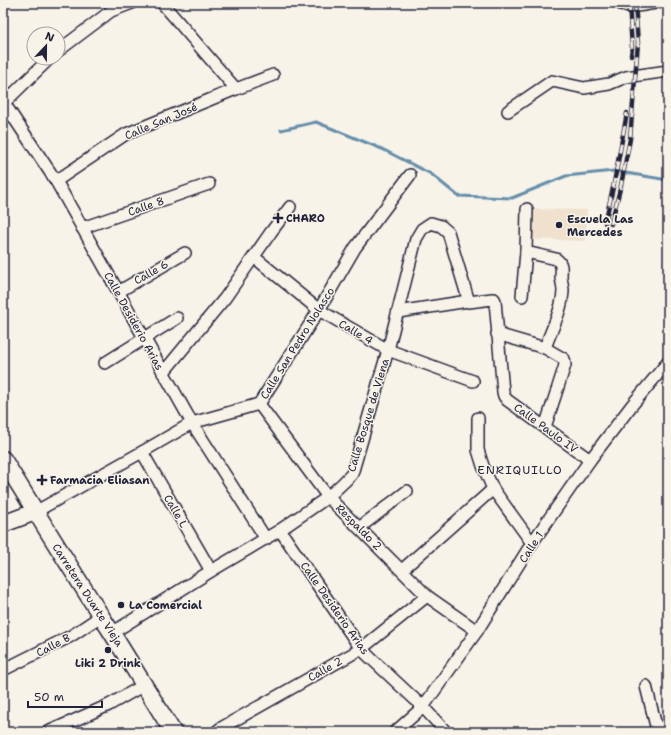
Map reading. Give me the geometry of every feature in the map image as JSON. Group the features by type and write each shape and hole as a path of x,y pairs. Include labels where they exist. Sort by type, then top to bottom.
{"main road":[{"name":"Carretera Duarte Vieja","path":"3,459 172,732"},
{"path":"3,524 35,512"}],"street":[{"path":"66,45 111,11 132,3"},
{"path":"162,3 236,89"},
{"path":"619,3 630,7 655,3"},
{"path":"4,103 42,66"},
{"path":"508,111 552,81 584,88 609,84 626,77 668,70"},
{"name":"Calle San José","path":"56,181 126,134 273,75"},
{"name":"Calle Desiderio Arias","path":"4,103 56,181 192,423 266,539"},
{"name":"Calle San Pedro Nolasco","path":"35,512 192,423 260,404 319,310 355,248 410,174"},
{"name":"Calle 8","path":"82,228 210,184"},
{"path":"163,373 224,298 290,207"},
{"path":"522,296 526,252 527,209"},
{"name":"Calle Bosque de Viena","path":"112,633 280,530 328,497 352,474 388,350 416,239 422,228 431,223 441,226 448,232 468,301"},
{"path":"526,252 556,259 560,261 561,265 563,290 562,302 545,348"},
{"name":"Calle 6","path":"118,292 185,253"},
{"name":"Calle 4","path":"254,257 319,310 388,350 473,381"},
{"name":"Calle Paulo IV","path":"468,301 492,299 495,301 503,392 507,400 590,460"},
{"path":"398,312 468,301"},
{"path":"104,363 177,318"},
{"path":"497,334 545,348 564,359 564,365 558,387 544,427"},
{"name":"Calle 1","path":"395,732 423,707 477,631 532,543 590,460 632,405 668,362"},
{"name":"Respaldo 2","path":"260,404 328,497 427,596 477,631"},
{"path":"478,418 478,450 483,466 493,488 532,543"},
{"name":"Calle L","path":"142,452 211,571"},
{"path":"402,570 493,488"},
{"path":"359,528 407,491"},
{"name":"Calle Desiderio Arias","path":"280,530 362,649 423,707 446,732"},
{"name":"Calle 2","path":"216,732 362,649 427,596"},
{"name":"Calle B","path":"3,670 70,636 101,616"},
{"path":"48,732 109,705 144,685"},
{"path":"646,686 656,731 668,726"}],"shaded area":[{"name":"Escuela Las Mercedes","path":"532,209 587,210 586,241 531,239"}],"waterway":[{"path":"281,130 316,122 382,149 431,174 458,196 512,198 566,176 614,171 668,180"}],"railway":[{"path":"629,3 632,48 631,55"},
{"path":"611,224 621,185 630,139 638,43 635,3"},
{"path":"605,223 627,113"}],"place":[{"name":"CHARO","path":"278,218"},
{"name":"Escuela Las Mercedes","path":"559,225"},
{"name":"Farmacia Eliasan","path":"42,480"},
{"name":"La Comercial","path":"121,605"},
{"name":"Liki 2 Drink","path":"108,650"}],"district":[{"name":"ENRIQUILLO","path":"520,470"}]}
